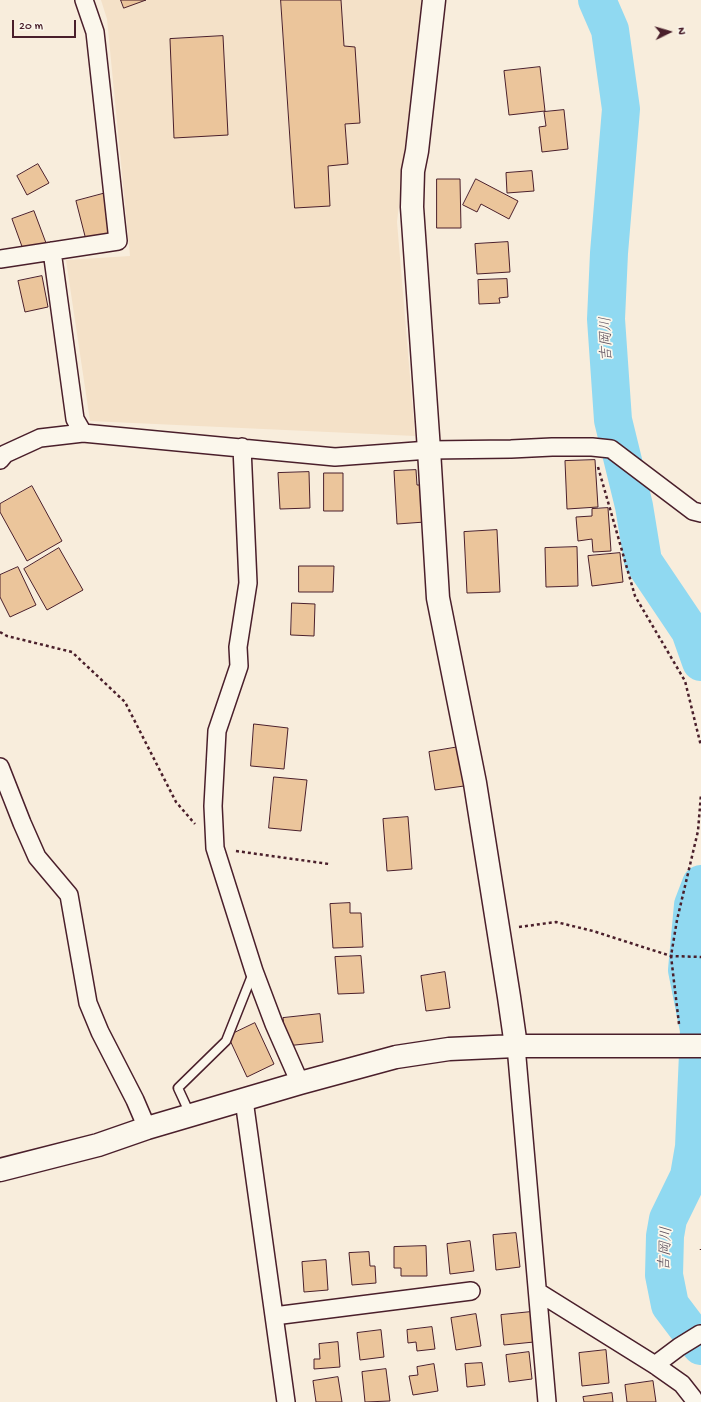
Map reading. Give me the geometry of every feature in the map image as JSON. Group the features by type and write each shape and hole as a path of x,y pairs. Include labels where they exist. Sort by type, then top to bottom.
{"street":[{"path":"0,259 118,241 94,32 84,0"},
{"path":"434,0 417,151 413,171 412,207 438,598 474,784 516,1046 547,1402"},
{"path":"52,251 74,419 83,433"},
{"path":"0,460 5,454 40,438 83,433 336,456 429,450 592,447 611,449 693,511 701,513"},
{"path":"242,447 248,583 238,647 239,666 217,731 213,806 215,848 254,971 274,1024 300,1084"},
{"path":"0,767 37,857 69,895 88,1003 100,1032 135,1100 147,1128"},
{"path":"0,1170 98,1145 147,1128 396,1058 449,1049 516,1046 691,1046"},
{"path":"244,1100 286,1402"},
{"path":"274,1316 471,1291"},
{"path":"538,1292 655,1365 682,1384 694,1400"},
{"path":"655,1365 679,1347 700,1334"}],"lane":[{"path":"191,1116 178,1088 226,1041 254,971"}],"path":[{"path":"592,447 635,596 685,681 701,746"},
{"path":"0,632 7,636 72,652 125,702 176,802 215,848 329,864"},
{"path":"691,1046 671,956 677,920 698,831 701,794"},
{"path":"498,929 556,922 593,931 671,956 701,957"}],"shaded area":[{"path":"101,0 422,0 397,222 415,436 90,421 66,260 130,256 107,19"}],"building":[{"path":"121,0 146,0 124,8"},
{"path":"281,0 341,0 344,46 355,47 360,123 345,124 348,164 328,166 330,206 295,208"},
{"path":"223,36 228,135 174,138 170,39"},
{"path":"540,67 545,111 509,115 504,71"},
{"path":"564,110 568,149 542,152 539,127 546,126 544,112"},
{"path":"38,164 49,183 27,195 17,176"},
{"path":"532,171 534,191 507,193 506,173"},
{"path":"437,179 460,179 461,228 437,228"},
{"path":"476,179 518,201 509,219 481,204 477,212 463,205"},
{"path":"106,193 113,233 86,240 76,201"},
{"path":"34,211 46,243 24,252 12,219"},
{"path":"508,242 510,272 477,274 475,244"},
{"path":"42,276 48,307 25,312 18,281"},
{"path":"507,279 508,297 499,298 500,303 479,304 478,280"},
{"path":"595,460 598,507 567,509 565,461"},
{"path":"416,470 417,485 423,485 425,522 397,524 394,471"},
{"path":"309,472 310,508 280,509 278,473"},
{"path":"324,473 343,473 343,511 324,511"},
{"path":"32,486 62,541 27,561 0,512 0,504"},
{"path":"608,508 611,551 593,552 592,539 578,541 576,517 592,516 592,509"},
{"path":"497,530 500,592 467,593 464,532"},
{"path":"577,547 578,586 546,587 545,548"},
{"path":"59,548 83,590 47,610 24,569"},
{"path":"620,553 623,582 592,586 588,556"},
{"path":"299,566 334,566 333,592 299,592"},
{"path":"18,567 36,605 10,617 0,597 0,575"},
{"path":"292,603 315,604 314,636 291,635"},
{"path":"254,724 288,728 284,769 251,766"},
{"path":"459,747 464,786 435,790 429,752"},
{"path":"274,777 307,780 301,831 269,828"},
{"path":"408,817 412,869 387,871 383,819"},
{"path":"350,903 350,913 361,913 363,947 333,948 330,904"},
{"path":"361,956 364,993 338,994 335,957"},
{"path":"445,972 450,1008 426,1011 421,976"},
{"path":"320,1014 323,1042 286,1046 283,1018"},
{"path":"255,1023 274,1064 247,1077 228,1036"},
{"path":"516,1233 520,1267 496,1270 493,1235"},
{"path":"470,1241 474,1271 450,1274 447,1244"},
{"path":"426,1246 427,1276 401,1276 401,1268 394,1268 394,1247"},
{"path":"369,1252 370,1266 375,1266 376,1283 352,1285 349,1253"},
{"path":"326,1260 328,1290 304,1292 302,1262"},
{"path":"531,1312 534,1342 504,1345 501,1315"},
{"path":"476,1314 481,1346 456,1350 451,1318"},
{"path":"432,1327 435,1349 417,1351 416,1342 408,1343 407,1330"},
{"path":"381,1330 384,1357 360,1360 357,1333"},
{"path":"338,1342 340,1367 314,1369 314,1359 320,1359 319,1344"},
{"path":"606,1350 609,1383 582,1386 579,1353"},
{"path":"529,1352 532,1379 509,1382 506,1355"},
{"path":"482,1363 485,1385 467,1387 465,1364"},
{"path":"434,1364 438,1391 413,1395 409,1376 418,1375 417,1367"},
{"path":"386,1369 390,1401 365,1402 362,1372"},
{"path":"338,1377 342,1402 316,1402 313,1381"},
{"path":"653,1381 656,1402 627,1402 625,1385"},
{"path":"612,1393 613,1402 584,1402 583,1397"}],"waterway":[{"name":"吉岡川","path":"597,0 610,30 621,109 609,253 606,319 613,420 634,506 643,561 690,631 701,662"},
{"name":"吉岡川","path":"701,884 693,905 687,970 699,1030 694,1147 689,1176 668,1219 665,1236 664,1275 670,1305 701,1346"}]}
